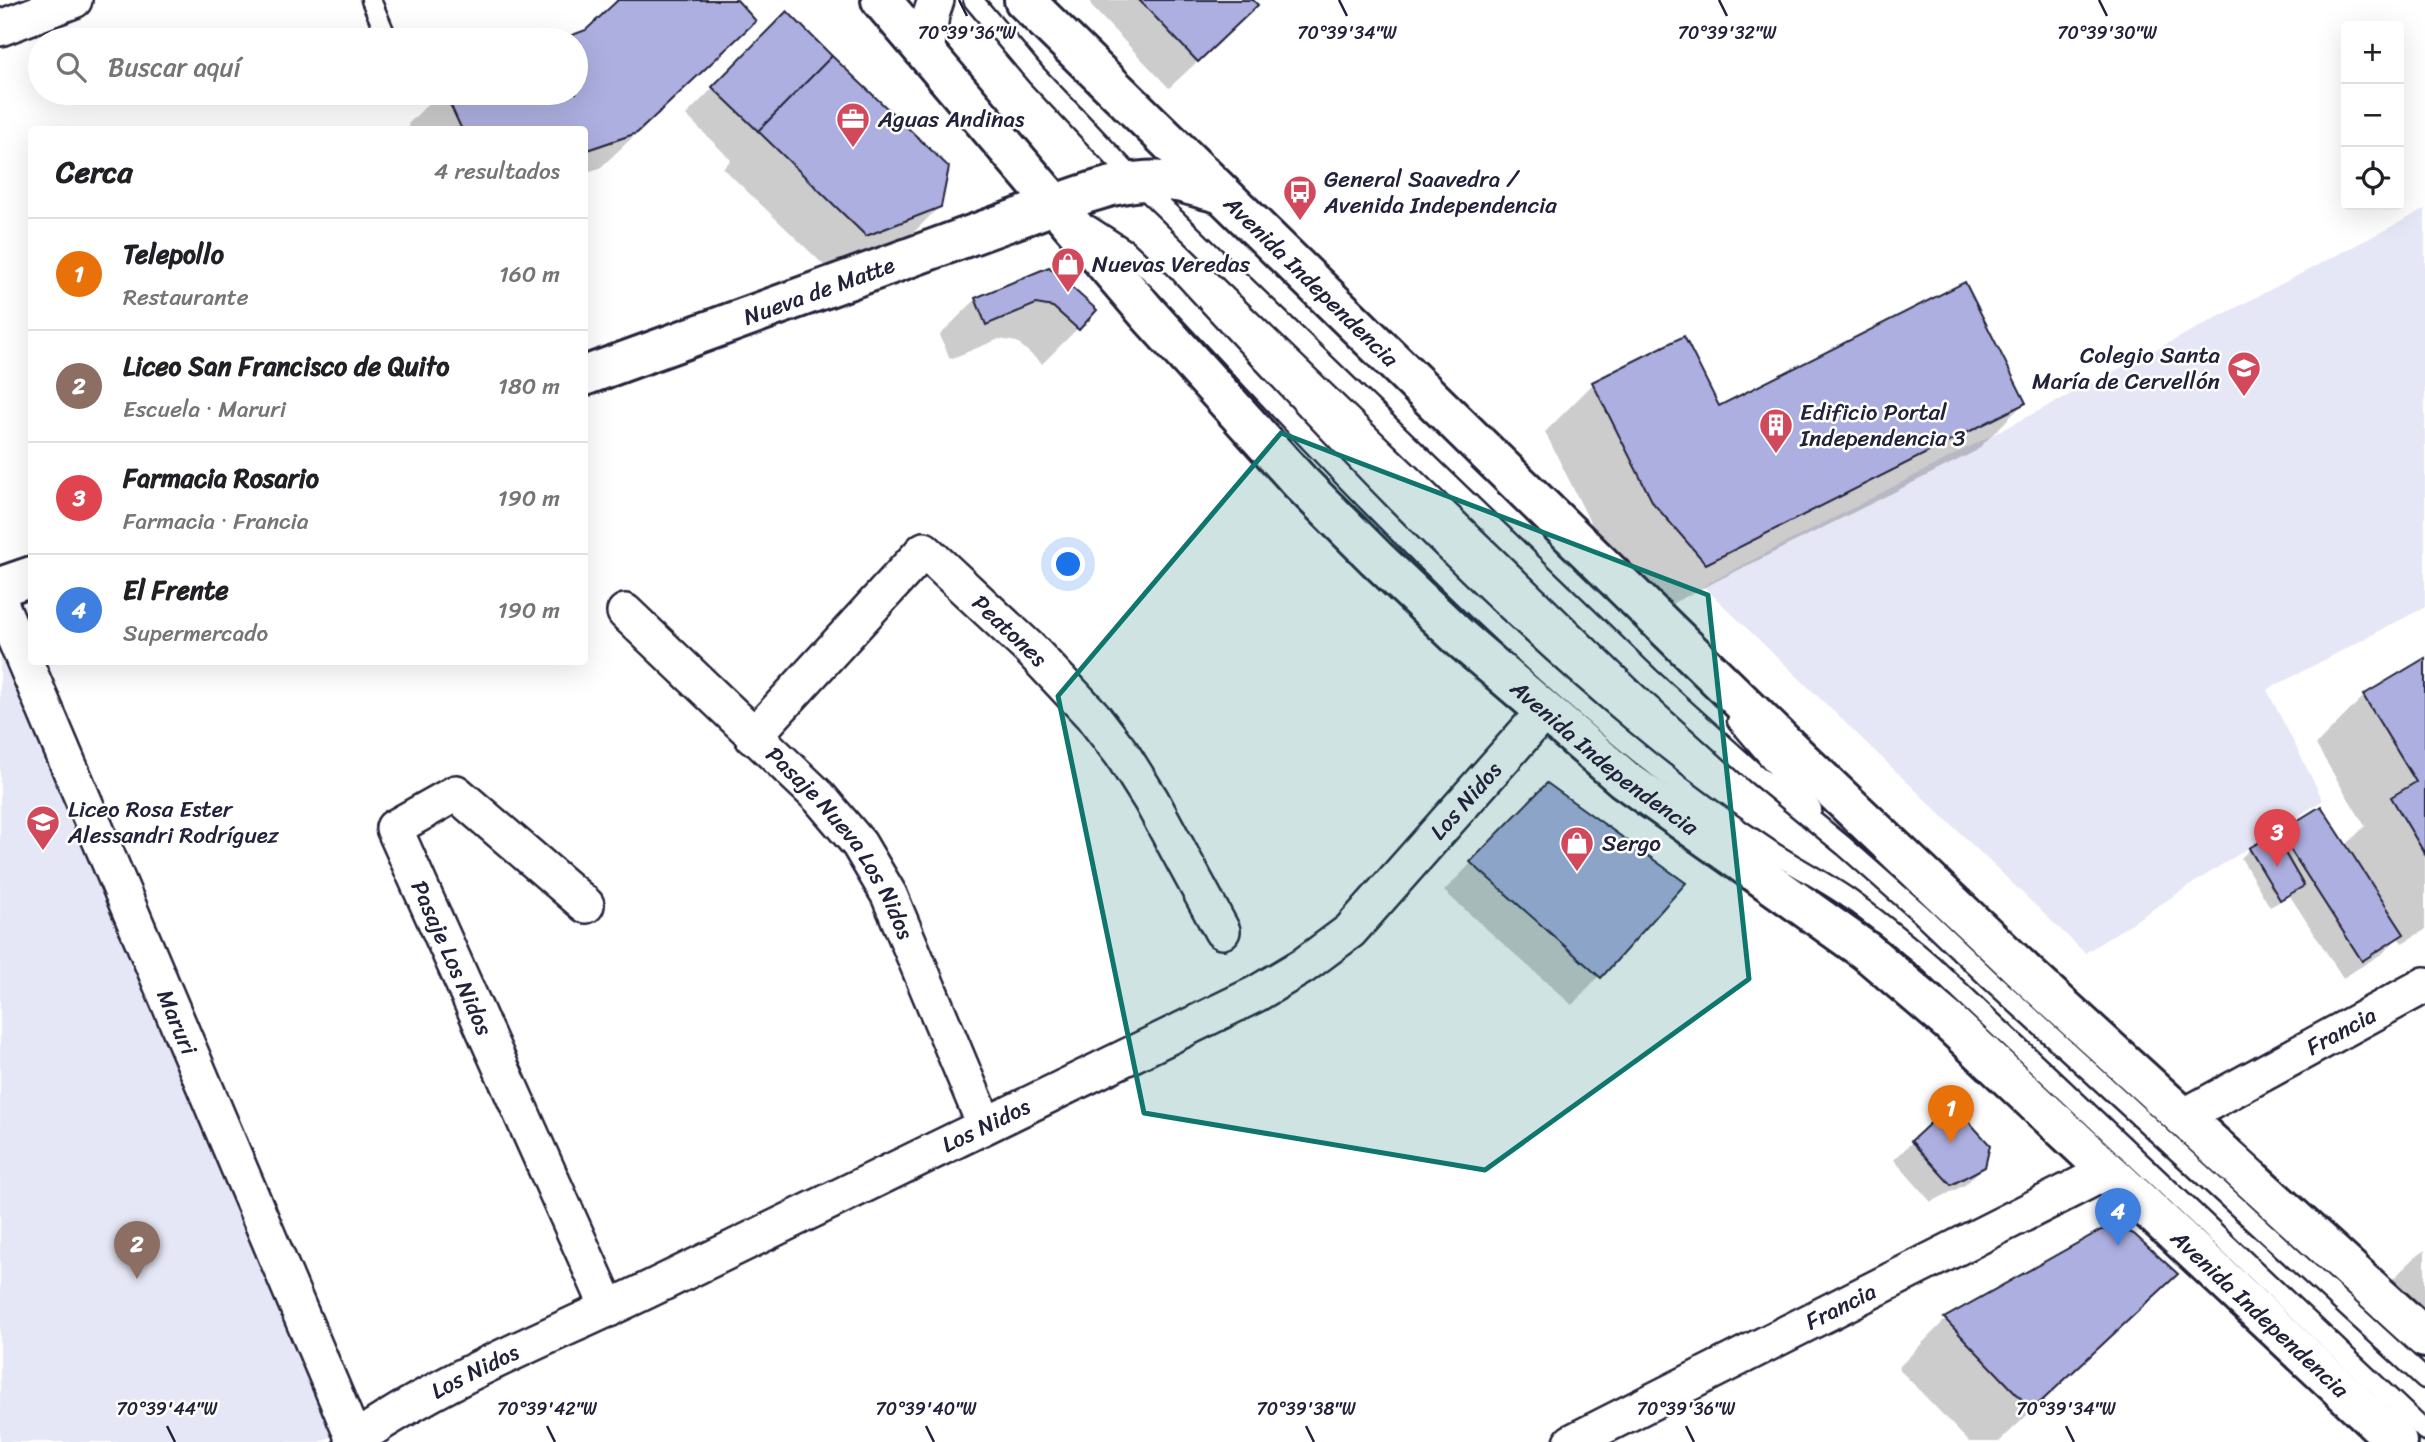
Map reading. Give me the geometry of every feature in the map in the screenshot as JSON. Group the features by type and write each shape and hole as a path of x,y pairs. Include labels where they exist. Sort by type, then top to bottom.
{"main road":[{"name":"Avenida Independencia","path":"880,0 1149,315 1300,482 1403,584 1544,712 1624,779 1866,951 1948,1021 2397,1442"},
{"name":"Avenida Independencia","path":"1024,0 1650,613 1984,933 2425,1338"},
{"name":"Nueva de Matte","path":"588,375 1086,193 1137,183 1180,183 1219,193"},
{"path":"0,587 28,577"}],"street":[{"path":"0,28 74,0"},
{"path":"926,53 930,15 936,0"},
{"name":"Peatones","path":"753,737 924,550 1032,651 1092,715 1122,754 1151,800 1222,931"},
{"name":"Maruri","path":"0,603 354,1442"},
{"name":"Pasaje Nueva Los Nidos","path":"625,612 753,737 819,797 841,821 873,865 889,895 985,1125"},
{"name":"Los Nidos","path":"354,1442 401,1410 444,1387 1256,994 1350,931 1544,712"},
{"name":"Pasaje Los Nidos","path":"586,905 456,793 394,828 609,1309"},
{"name":"Francia","path":"2183,1117 2425,985"},
{"name":"Francia","path":"1572,1442 2108,1171"}],"lane":[{"path":"371,0 383,28"},
{"path":"903,0 926,53"},
{"path":"973,0 1036,75 1137,183 1667,694 1755,773 1844,846 2425,1379"},
{"path":"1054,205 1127,250 1161,282 1392,528 1541,667 1686,791 1778,855 1847,897 1921,956 2129,1149 2425,1431"},
{"path":"1650,613 1844,846"}],"highlighted area":[{"path":"1281,433 1708,595 1749,979 1485,1170 1144,1113 1058,696"}],"shaded area":[{"name":"Colegio Santa María de Cervellón","path":"2425,209 2425,607 2267,690 2323,800 2085,953 1703,586"},
{"path":"0,657 342,1432 319,1442 0,1442"}],"building":[{"path":"618,0 737,0 756,21 637,133 588,150 588,126 460,126 451,105 588,105 588,28"},
{"path":"1139,0 1253,0 1258,5 1198,62"},
{"path":"787,11 832,56 758,131 712,87"},
{"name":"Aguas Andinas","path":"832,56 949,167 941,207 866,236 758,131"},
{"path":"1049,267 1097,310 1079,330 1053,307 1036,304 986,325 975,298"},
{"name":"Edificio Portal Independencia 3","path":"1965,282 2026,403 1706,564 1653,503 1592,382 1684,336 1719,406"},
{"path":"2425,658 2425,854 2391,797 2416,782 2363,695"},
{"name":"Sergo","path":"1547,783 1686,883 1601,978 1470,862"},
{"path":"2321,806 2404,934 2362,961 2279,832"},
{"path":"2274,834 2304,886 2280,900 2249,848"},
{"path":"1952,1103 1990,1145 1985,1167 1951,1185 1911,1141"},
{"path":"2119,1228 2134,1234 2178,1274 2032,1410 1944,1318 2101,1230"}],"place":[{"name":"Aguas Andinas","path":"853,149"},
{"name":"General Saavedra / Avenida Independencia","path":"1300,222"},
{"name":"Nuevas Veredas","path":"1068,294"},
{"name":"Colegio Santa María de Cervellón","path":"2244,398"},
{"name":"Edificio Portal Independencia 3","path":"1776,455"},
{"name":"Liceo Rosa Ester Alessandri Rodríguez","path":"43,852"},
{"name":"Farmacia Rosario","path":"2277,867"},
{"name":"Sergo","path":"1577,873"},
{"name":"Telepollo","path":"1951,1143"},
{"name":"El Frente","path":"2118,1246"},
{"name":"Liceo San Francisco de Quito","path":"137,1279"}]}
